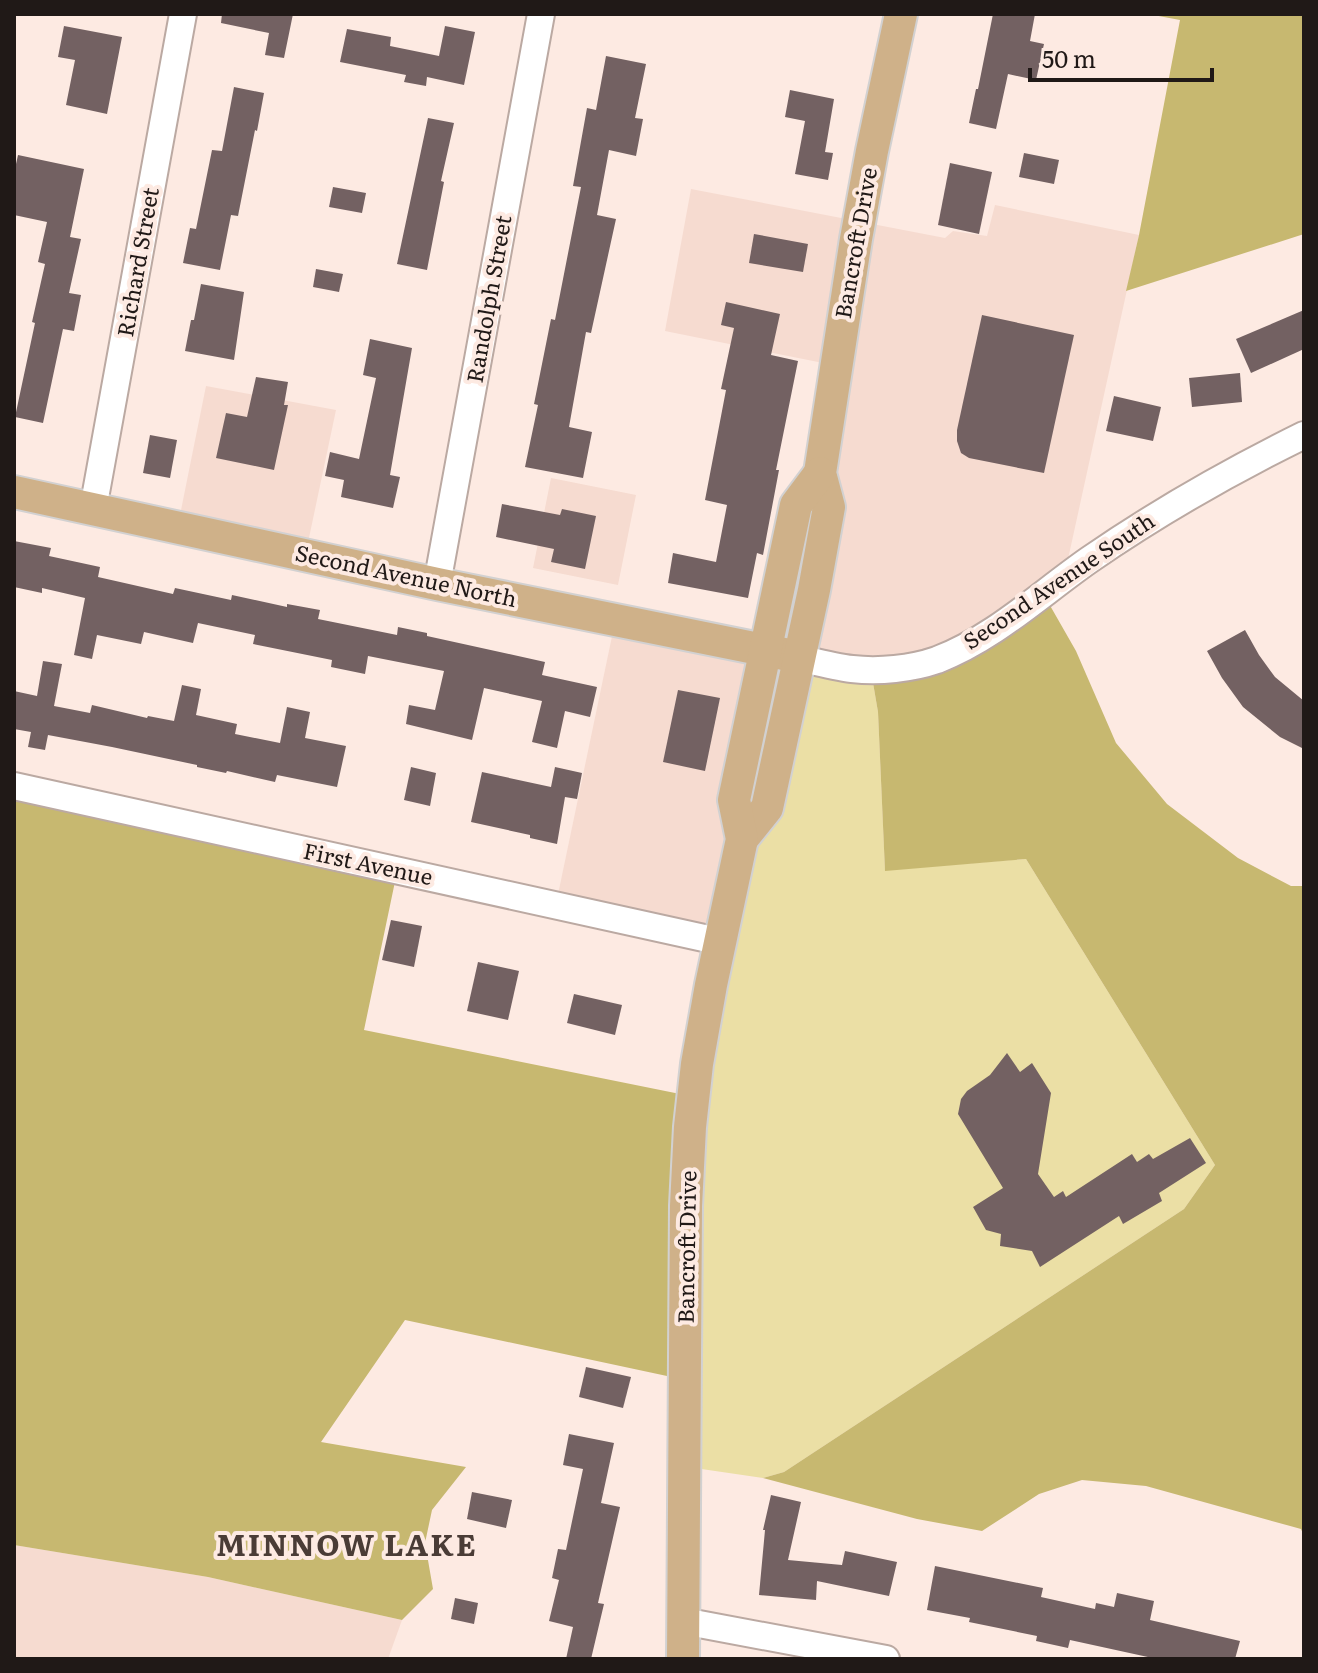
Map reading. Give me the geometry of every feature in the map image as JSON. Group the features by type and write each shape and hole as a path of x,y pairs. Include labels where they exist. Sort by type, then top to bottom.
{"main road":[{"name":"Bancroft Drive","path":"742,839 767,808 814,590 829,507 820,473 856,239 901,14"},
{"name":"Bancroft Drive","path":"683,1659 686,1206 697,1064 742,839 734,800 765,650 796,505 820,473"},
{"name":"Second Avenue North","path":"14,492 437,584 799,658"}],"street":[{"name":"Richard Street","path":"93,509 183,14"},
{"name":"Randolph Street","path":"437,584 541,14"},
{"name":"Second Avenue South","path":"799,658 852,669 897,668 936,660 992,632 1086,562 1161,513 1304,435"},
{"name":"First Avenue","path":"14,786 722,942"},
{"path":"683,1621 886,1659"}],"shaded area":[{"path":"1148,14 1304,14 1304,234 1126,291 1180,20"},
{"path":"691,189 945,238 953,231 987,236 995,205 1139,235 1063,582 936,662 800,660 833,365 665,331"},
{"path":"206,386 336,410 306,552 178,525"},
{"path":"551,478 636,495 618,585 533,568"},
{"path":"1048,602 1076,651 1116,743 1167,804 1238,858 1291,886 1304,886 1304,1536 1301,1529 1146,1486 1082,1480 1039,1494 982,1531 917,1519 763,1478 784,1472 1184,1209 1215,1165 1026,859 885,871 878,712 871,671 881,671"},
{"path":"615,622 762,651 721,940 556,904"},
{"path":"800,660 871,671 878,712 885,870 1026,859 1215,1165 1184,1209 784,1472 763,1478 681,1466 687,1127"},
{"path":"14,788 397,872 364,1030 690,1096 681,1379 405,1320 321,1442 466,1467 432,1510 425,1543 433,1589 402,1620 208,1577 14,1545"},
{"path":"14,1545 208,1577 402,1620 388,1659 14,1659"}],"building":[{"path":"222,14 293,14 284,58 265,55 269,33 221,23"},
{"path":"993,14 1035,14 1030,41 1044,44 1036,80 1008,74 996,129 969,123"},
{"path":"64,26 122,37 107,114 66,105 75,60 58,57"},
{"path":"445,26 475,32 464,85 427,77 426,86 404,82 406,75 340,62 347,29 391,37 390,46 439,56"},
{"path":"606,56 646,64 635,118 643,119 636,156 609,150 597,215 616,219 591,333 586,332 569,427 592,432 583,478 525,467 551,319 555,320 581,187 573,186 587,108 596,110"},
{"path":"234,87 264,93 238,216 231,215 220,270 183,263 190,228 196,229 212,150 222,151"},
{"path":"790,90 834,99 825,152 833,153 828,180 795,174 805,121 785,117"},
{"path":"428,118 454,123 427,270 397,264"},
{"path":"1024,153 1059,160 1054,184 1019,177"},
{"path":"18,155 84,169 70,237 81,239 69,293 81,295 74,331 63,329 43,423 15,417 45,264 38,262 47,222 14,215 14,173"},
{"path":"950,163 992,172 979,234 938,225"},
{"path":"333,187 366,193 362,213 329,207"},
{"path":"754,234 808,244 803,272 749,263"},
{"path":"316,269 343,274 339,292 313,287"},
{"path":"201,284 244,292 234,360 185,351"},
{"path":"726,302 780,314 771,355 798,361 763,555 757,553 748,598 668,583 673,553 716,562 727,505 705,500 726,390 721,389 734,328 721,325"},
{"path":"1304,310 1304,349 1251,373 1236,339"},
{"path":"982,315 1074,335 1044,473 969,458 961,453 957,430"},
{"path":"370,339 412,348 390,475 400,477 393,508 341,497 344,480 325,476 330,452 359,459 376,378 363,375"},
{"path":"1240,373 1242,402 1192,407 1189,378"},
{"path":"256,377 288,382 284,405 288,405 274,470 216,458 226,413 247,417"},
{"path":"1114,396 1161,407 1153,441 1106,431"},
{"path":"150,435 177,440 170,478 143,473"},
{"path":"502,504 560,515 562,509 596,516 585,569 551,562 554,549 496,537"},
{"path":"14,541 51,548 49,556 100,567 98,577 173,594 175,588 231,600 232,595 287,607 287,604 320,610 318,619 397,635 398,627 545,662 542,675 597,687 590,717 565,711 557,748 532,742 542,701 484,688 472,740 406,724 409,705 435,710 444,671 368,656 365,674 331,667 332,660 253,644 255,635 198,623 193,643 144,632 141,644 97,635 92,659 74,655 85,598 42,588 42,593 14,587"},
{"path":"1245,630 1275,677 1304,701 1304,749 1280,737 1243,707 1207,651"},
{"path":"43,661 62,664 54,706 90,713 92,705 174,721 182,685 201,689 196,715 237,724 235,734 280,743 287,707 310,712 305,738 346,746 337,787 277,775 275,782 48,735 45,750 28,747 31,732 14,729 14,691 37,696"},
{"path":"678,690 720,698 705,771 663,762"},
{"path":"411,767 436,773 430,806 404,800"},
{"path":"555,767 582,773 577,799 565,797 557,844 471,822 482,772 551,787"},
{"path":"391,920 422,926 414,967 382,960"},
{"path":"478,962 519,971 508,1020 467,1011"},
{"path":"574,994 622,1005 615,1035 567,1023"},
{"path":"1007,1053 1020,1072 1032,1063 1051,1093 1038,1174 1054,1197 1063,1191 1066,1197 1132,1154 1137,1162 1149,1154 1153,1159 1190,1138 1206,1163 1159,1193 1162,1201 1123,1224 1119,1216 1040,1267 1032,1251 1000,1246 1001,1234 986,1230 973,1207 1003,1188 958,1114 961,1099 967,1091 990,1075"},
{"path":"586,1367 631,1377 623,1408 579,1397"},
{"path":"569,1434 614,1443 601,1503 620,1507 598,1603 604,1604 591,1659 566,1659 573,1627 549,1621 559,1580 552,1578 558,1549 566,1550 583,1469 563,1465"},
{"path":"472,1492 512,1500 506,1528 467,1519"},
{"path":"771,1495 801,1502 788,1560 842,1565 845,1551 897,1562 889,1596 817,1581 816,1600 759,1595 763,1530"},
{"path":"935,1566 1043,1588 1041,1597 1095,1609 1096,1603 1114,1607 1117,1593 1154,1601 1150,1620 1240,1641 1235,1659 1157,1659 1070,1640 1068,1648 1036,1641 1037,1636 927,1610"},
{"path":"455,1598 478,1603 474,1624 451,1619"}],"district":[{"name":"MINNOW LAKE","path":"347,1546"}]}
